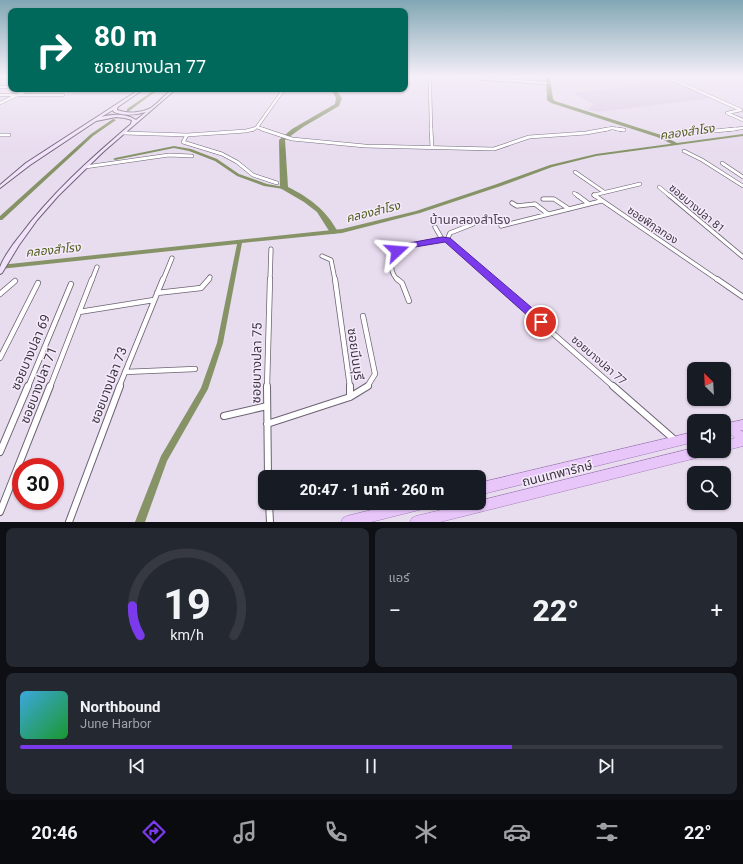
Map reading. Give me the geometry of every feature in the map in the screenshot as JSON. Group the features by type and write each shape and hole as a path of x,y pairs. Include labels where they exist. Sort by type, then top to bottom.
{"main road":[{"path":"0,187 28,164 86,124 123,101"},
{"path":"124,101 115,108 115,111 120,113 135,113 149,110 157,105"},
{"path":"0,272 18,242 53,197 84,167 161,101"},
{"path":"86,124 102,118 122,116 134,120 132,126"},
{"path":"731,427 743,425"},
{"path":"731,430 743,440"},
{"name":"ถนนเทพารักษ์","path":"486,487 687,439"},
{"path":"731,444 743,440"},
{"name":"ถนนเทพารักษ์","path":"416,522 435,520 687,455"},
{"path":"347,522 395,510"}],"street":[{"path":"124,132 187,135 252,130 257,126 275,101"},
{"path":"431,101 432,147"},
{"path":"722,101 741,110 727,113 743,120"},
{"path":"257,126 292,138 365,146 494,149 529,137 583,133 612,128 624,130"},
{"path":"684,130 694,133 743,128"},
{"path":"0,135 9,135"},
{"path":"187,135 183,142 222,154 237,162 253,175 277,183"},
{"path":"684,151 702,160 743,186"},
{"path":"84,167 151,156 176,154 192,156"},
{"path":"722,164 743,176"},
{"path":"575,172 604,192"},
{"path":"601,201 594,195 640,184"},
{"name":"ซอยบางปลา 81","path":"659,187 743,258"},
{"path":"574,193 589,204"},
{"path":"543,199 554,199 569,209"},
{"path":"501,226 601,201"},
{"name":"ซอยพิกุลทอง","path":"601,201 743,297"},
{"path":"512,203 517,206 535,204 548,214"},
{"path":"408,301 401,281 395,277 391,268 393,255 400,249 409,246 445,239 450,233 473,224 469,219"},
{"name":"ซอยบางปลา 77","path":"435,228 445,239 676,441"},
{"name":"ซอยบางปลา 75","path":"268,470 266,424 271,249"},
{"name":"ซอยมีนบุรี","path":"266,424 350,397 350,387 333,264 330,260 322,256"},
{"name":"ซอยบางปลา 73","path":"69,522 125,372 172,258"},
{"name":"ซอยบางปลา 71","path":"0,512 97,267"},
{"path":"157,293 201,288 210,277"},
{"path":"0,294 15,281"},
{"path":"0,358 38,283"},
{"name":"ซอยบางปลา 69","path":"0,452 71,284"},
{"path":"79,312 154,300"},
{"path":"350,397 367,387 374,380 375,374 363,316"},
{"path":"125,372 195,369"},
{"path":"224,416 267,406"},
{"path":"269,510 270,522"}],"shaded area":[{"path":"589,101 684,101 599,112 587,110 594,104"}],"waterway":[{"path":"128,110 140,101"},
{"path":"334,232 325,217 314,206 284,188 282,140 301,125 337,105 338,101"},
{"path":"552,101 659,136 676,144"},
{"path":"0,219 92,135 114,120"},
{"name":"คลองสำโรง","path":"0,267 342,231 418,212 551,166 596,155 743,135"},
{"path":"115,159 174,147 190,150 216,160 238,175 266,185 284,188"},
{"path":"140,522 164,459 204,389 220,343 240,242"}],"district":[{"name":"บ้านคลองสำโรง","path":"470,219"}],"route":[{"path":"397,251 412,245 442,239 447,240 541,322"}]}
